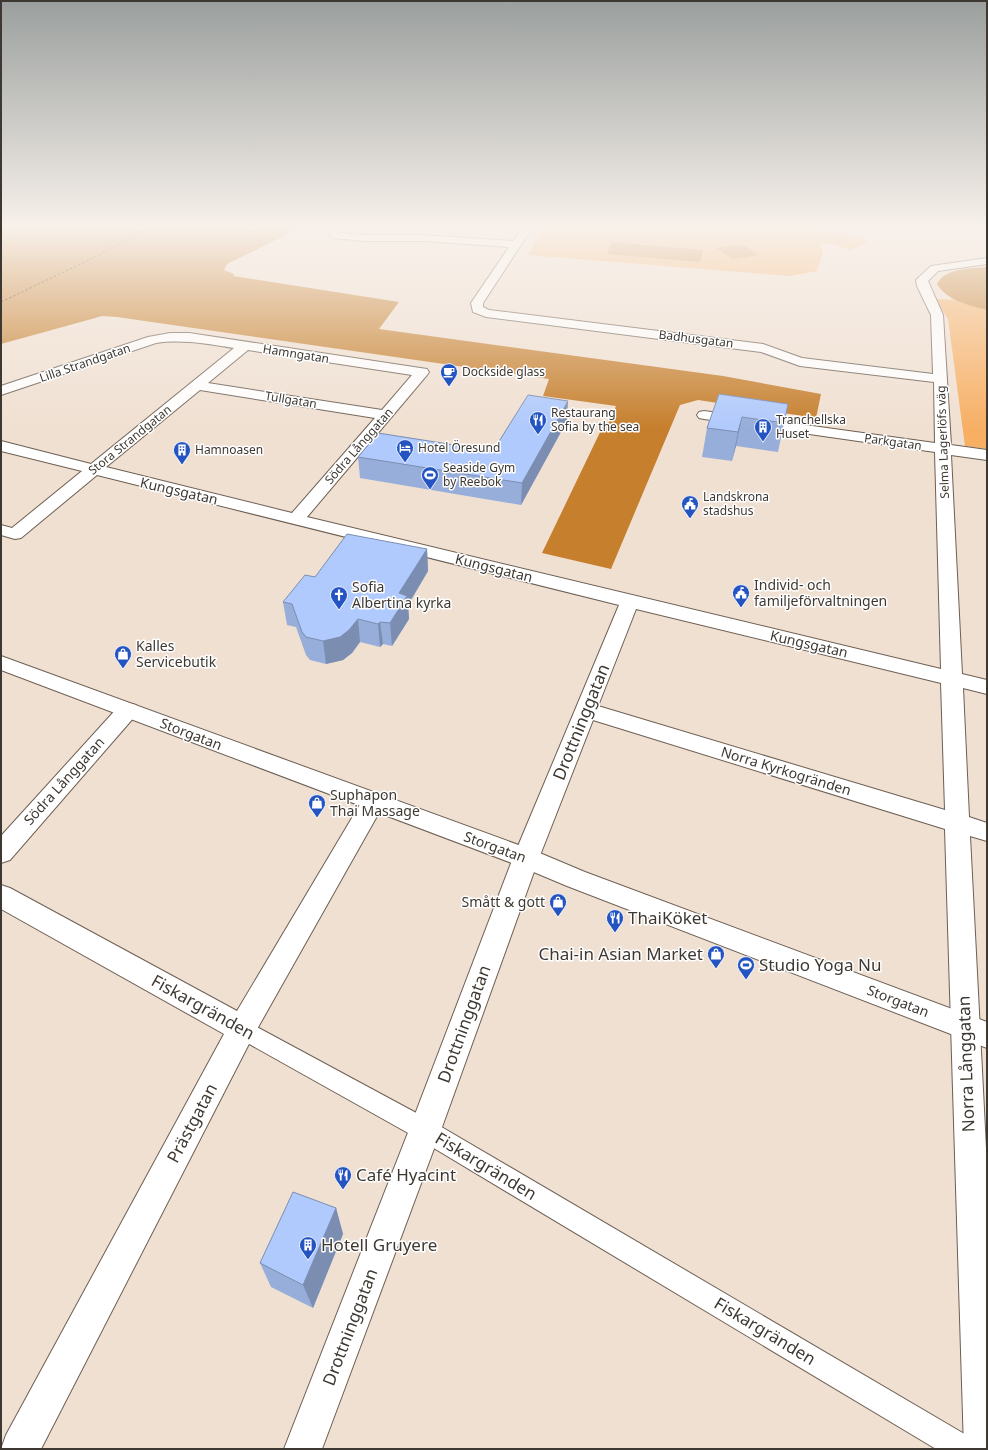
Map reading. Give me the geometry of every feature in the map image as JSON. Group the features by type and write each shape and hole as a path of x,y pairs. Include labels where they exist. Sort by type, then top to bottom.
{"street":[{"name":"Badhusgatan","path":"484,293 477,303 477,309 486,313 762,348 800,362 941,379"},
{"name":"Selma Lagerlöfs väg","path":"926,293 937,315 941,379 951,678"},
{"name":"Hamngatan","path":"170,337 189,337 422,372"},
{"name":"Lilla Strandgatan","path":"1,391 153,340 170,337"},
{"name":"Stora Strandgatan","path":"8,532 93,470 244,346"},
{"name":"Södra Långgatan","path":"296,519 422,372"},
{"name":"Tullgatan","path":"197,385 386,415"},
{"name":"Parkgatan","path":"704,415 987,455"},
{"name":"Kungsgatan","path":"1,446 93,470 987,687"},
{"name":"Drottninggatan","path":"303,1449 425,1130 526,858 630,601"},
{"name":"Storgatan","path":"1,662 526,858 576,879 976,1031"},
{"name":"Norra Långgatan","path":"951,678 958,824 976,1031 983,1449"},
{"name":"Södra Långgatan","path":"1,852 128,710"},
{"name":"Norra Kyrkogränden","path":"585,710 987,832"},
{"name":"Prästgatan","path":"20,1449 242,1029 373,802"},
{"name":"Fiskargränden","path":"1,896 425,1130 963,1449"}],"shaded area":[{"path":"1,293 339,293 399,302 379,329 723,376 821,394 816,418 698,400 680,405 611,569 542,553 603,426 607,426 616,406 543,396 549,379 102,316 1,344"},
{"path":"944,293 987,293 987,310 959,302"},
{"path":"935,299 955,300 987,310 987,449 965,446 948,319"}],"building":[{"path":"719,394 788,404 784,423 742,417 738,432 707,428"},
{"path":"528,395 568,401 522,483 358,457 378,433 493,451"},
{"path":"347,534 427,549 399,593 407,596 390,623 380,622 378,624 358,619 349,630 340,637 323,641 306,637 302,632 292,604 283,602 305,575 315,577"},
{"path":"293,1192 336,1208 303,1285 260,1263"}],"ferry route":[{"path":"1,302 20,293"}],"place":[{"name":"Dockside glass","path":"449,387"},
{"name":"Restaurang Sofia by the sea","path":"538,435"},
{"name":"Tranchellska Huset","path":"763,442"},
{"name":"Hotel Öresund","path":"405,463"},
{"name":"Hamnoasen","path":"182,465"},
{"name":"Seaside Gym by Reebok","path":"430,490"},
{"name":"Landskrona stadshus","path":"690,519"},
{"name":"Individ- och familjeförvaltningen","path":"741,608"},
{"name":"Sofia Albertina kyrka","path":"339,610"},
{"name":"Kalles Servicebutik","path":"123,669"},
{"name":"Suphapon Thai Massage","path":"317,818"},
{"name":"Smått & gott","path":"558,917"},
{"name":"ThaiKöket","path":"615,933"},
{"name":"Chai-in Asian Market","path":"716,969"},
{"name":"Studio Yoga Nu","path":"746,980"},
{"name":"Café Hyacint","path":"343,1190"},
{"name":"Hotell Gruyere","path":"308,1260"}]}
